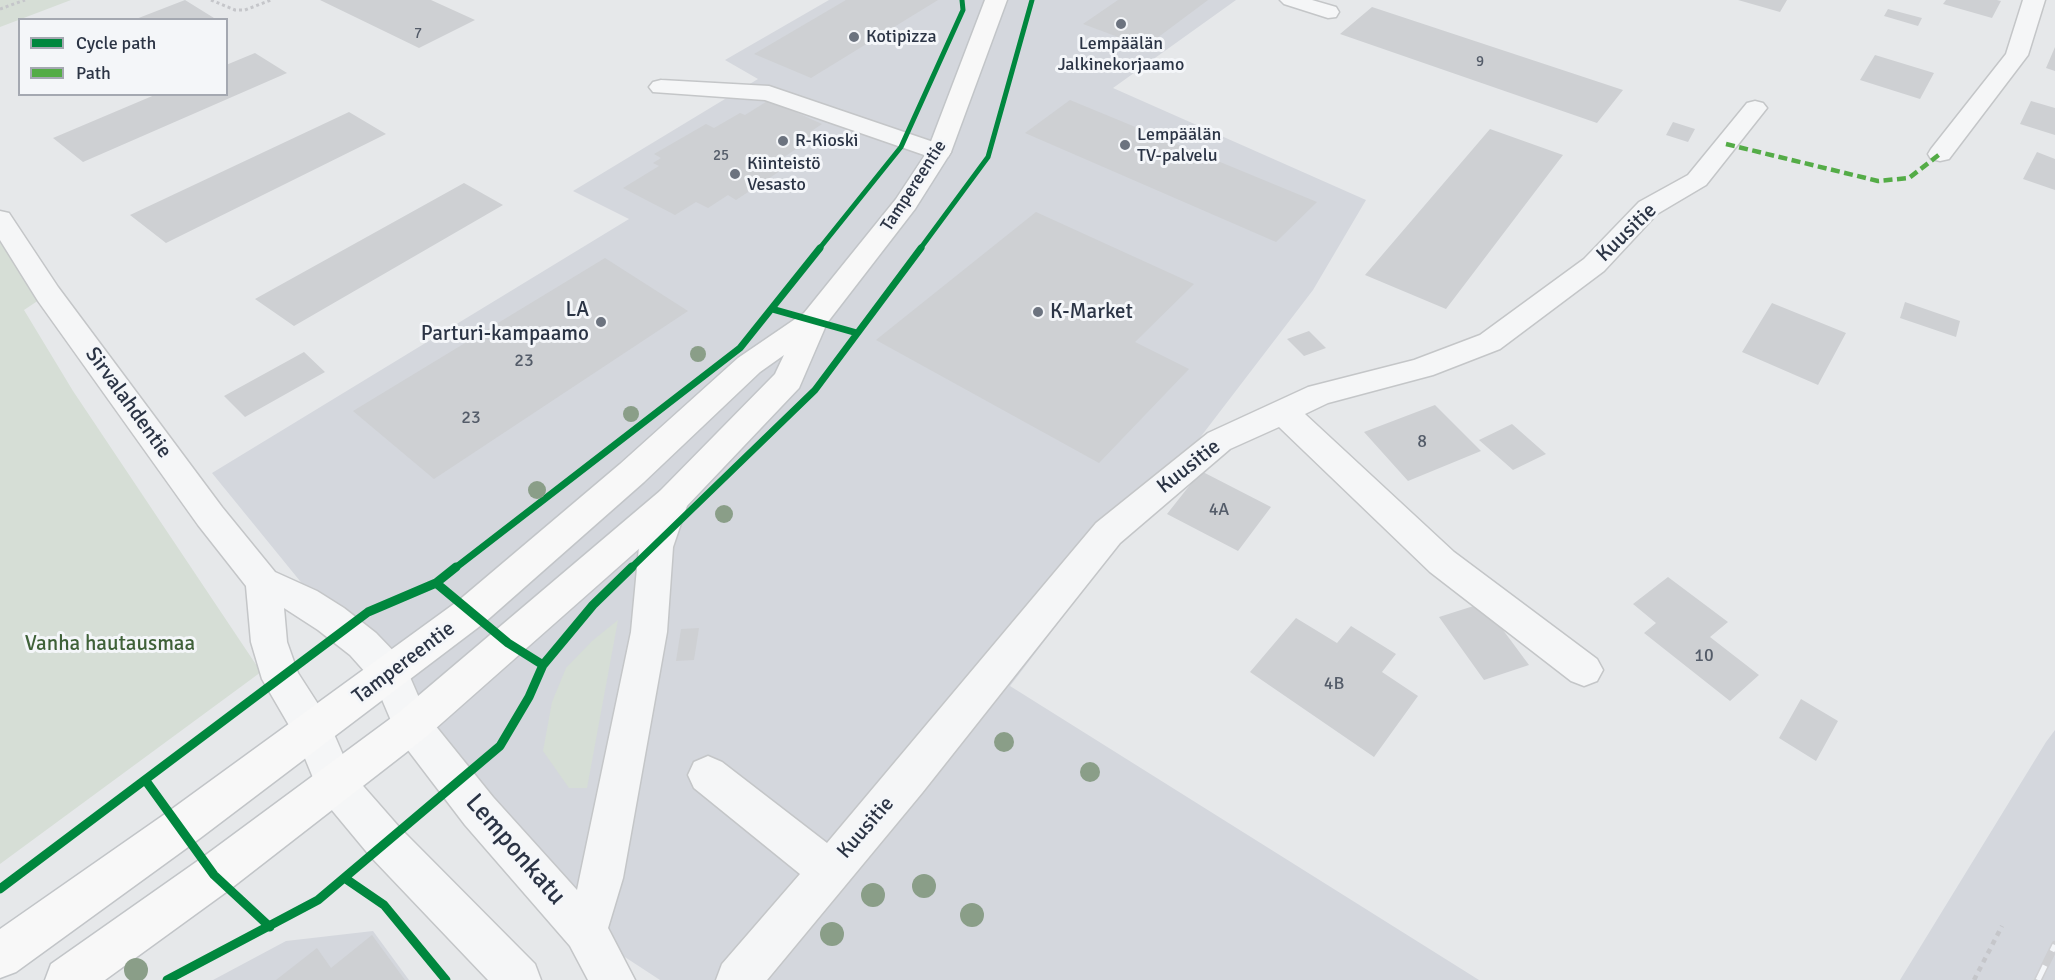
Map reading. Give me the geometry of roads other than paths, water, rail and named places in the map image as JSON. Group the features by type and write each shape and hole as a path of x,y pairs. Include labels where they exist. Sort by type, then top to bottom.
{"main road":[{"name":"Tampereentie","path":"67,980 335,784 412,724 672,500 788,380 814,320 906,203 939,152 996,0"},
{"name":"Tampereentie","path":"0,956 313,730 471,612 632,473 749,365 814,320"}],"street":[{"path":"1291,0 1328,12"},
{"path":"1940,154 2017,55 2034,0"},
{"path":"661,87 735,88 769,93 939,152"},
{"name":"Kuusitie","path":"738,980 908,780 1108,532 1219,441 1319,395 1422,368 1490,342 1594,265 1648,208 1697,180 1755,108"},
{"name":"Sirvalahdentie","path":"0,219 55,304 210,516 262,582 303,601 331,619 363,644 390,673"},
{"path":"1283,412 1442,562 1584,670"},
{"path":"585,931 602,878 649,632 656,547 672,500"},
{"path":"262,582 269,642 281,679 313,730 335,784 385,842 519,980"},
{"name":"Lemponkatu","path":"390,673 412,724 479,811 585,931 614,980"},
{"path":"708,775 829,871"}],"railway":[{"path":"2038,980 2055,945"}],"place":[{"name":"Lempäälän Jalkinekorjaamo","path":"1121,24"},
{"name":"Kotipizza","path":"854,37"},
{"name":"R-Kioski","path":"783,141"},
{"name":"Lempäälän TV-palvelu","path":"1125,145"},
{"name":"Kiinteistö Vesasto","path":"735,174"},
{"name":"K-Market","path":"1038,312"},
{"name":"LA Parturi-kampaamo","path":"601,322"}],"park label":[{"name":"Vanha hautausmaa","path":"110,644"}]}
